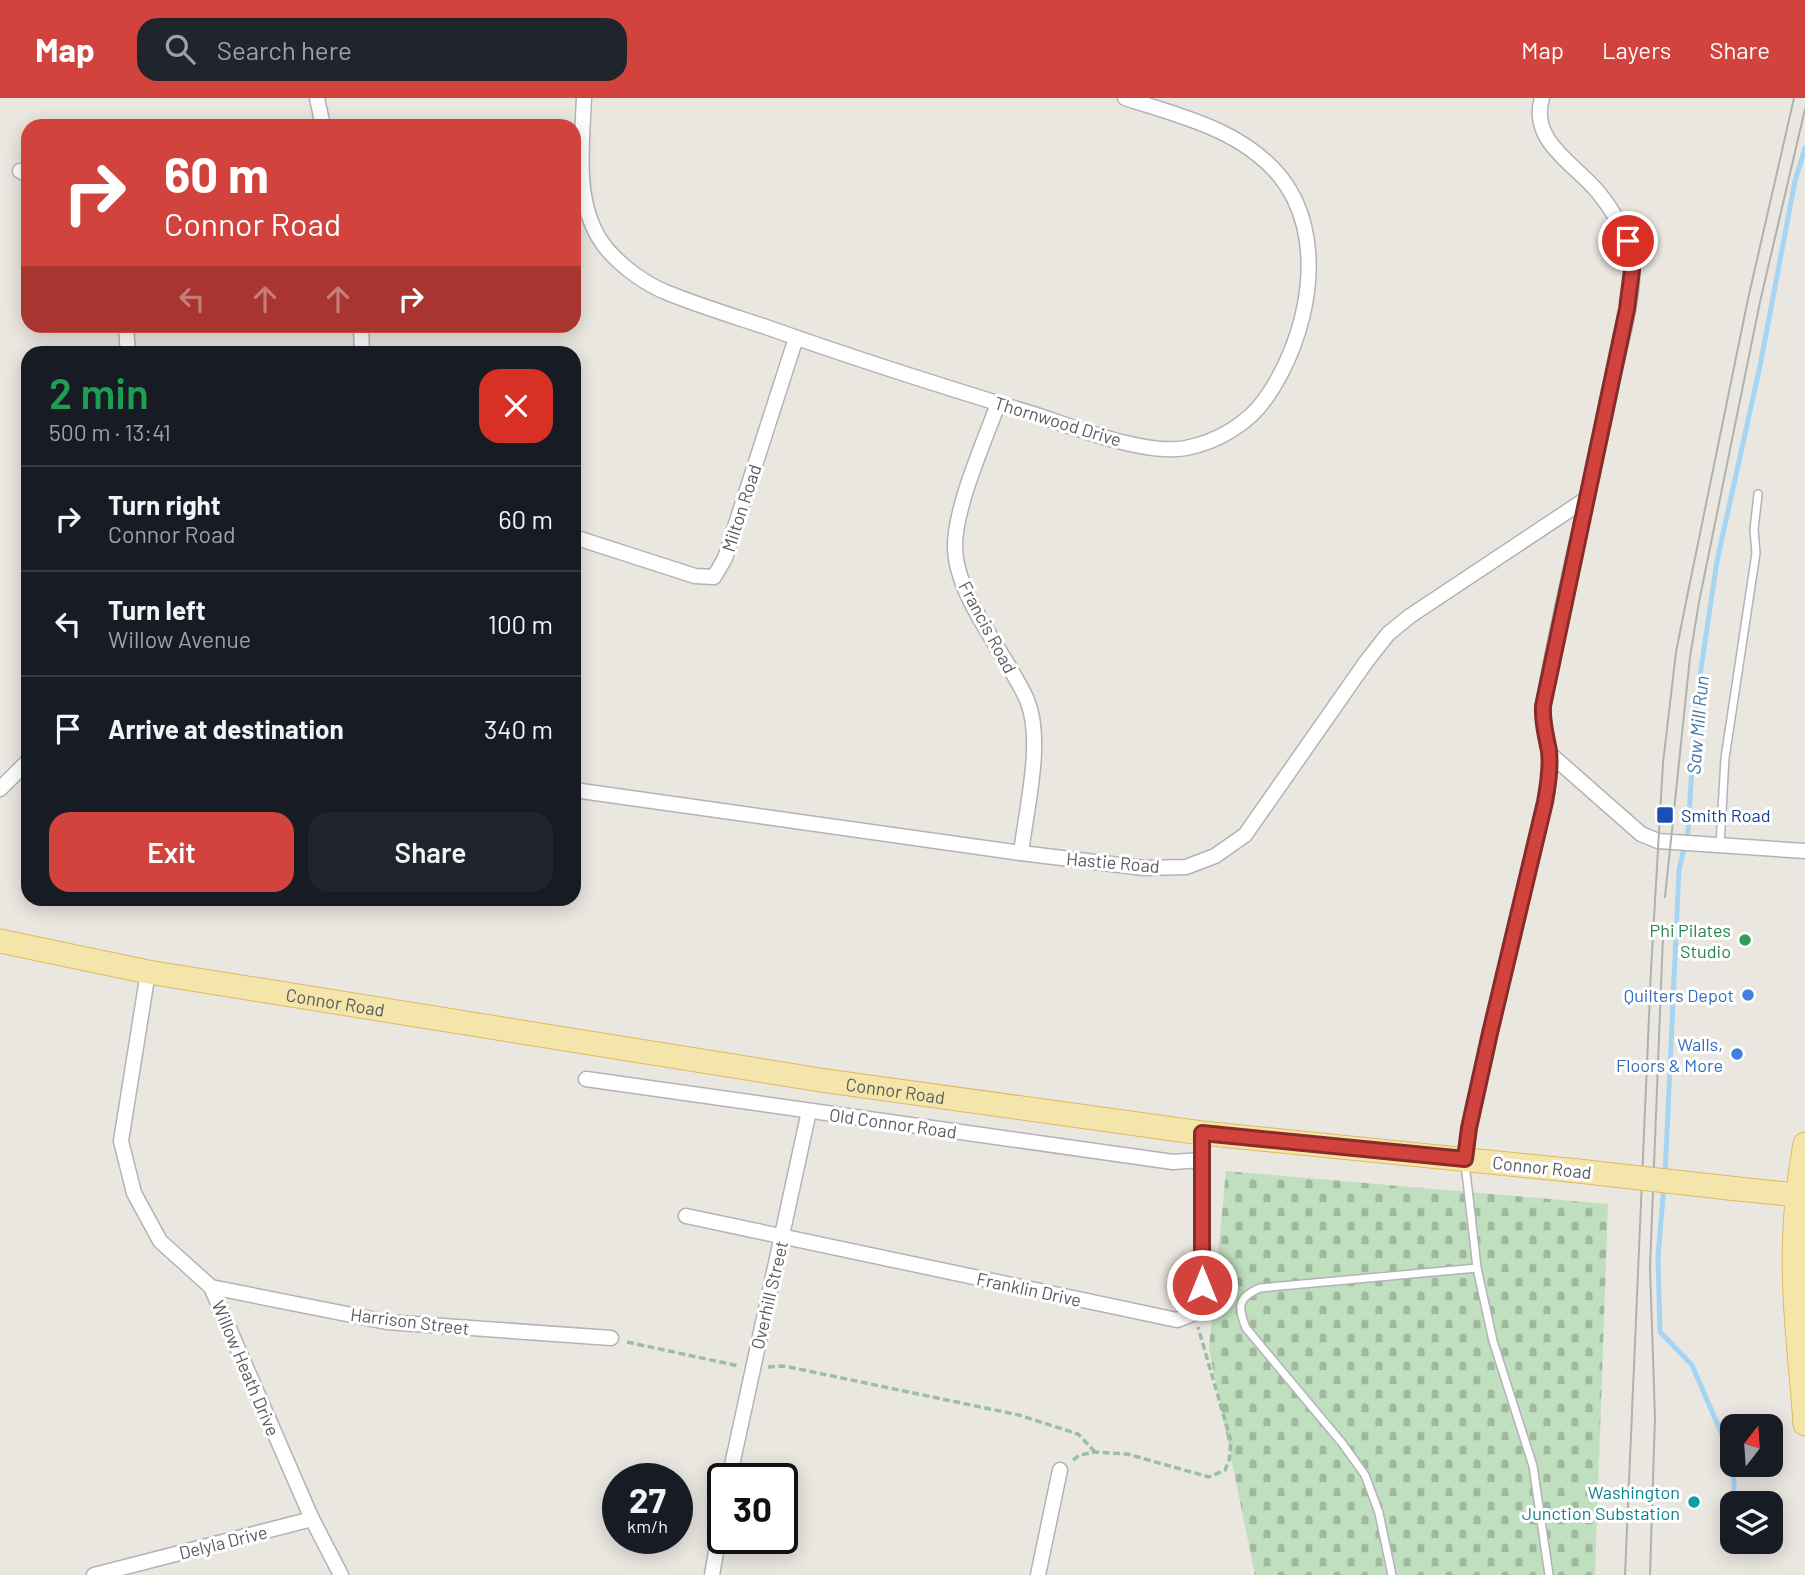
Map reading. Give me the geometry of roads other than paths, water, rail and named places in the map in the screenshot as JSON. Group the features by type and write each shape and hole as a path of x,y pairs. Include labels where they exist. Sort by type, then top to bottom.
{"main road":[{"name":"Connor Road","path":"0,941 148,972 827,1081 1202,1133 1797,1195"},
{"path":"1805,1144 1797,1195 1795,1284 1805,1424"}],"street":[{"path":"317,98 322,119"},
{"name":"Thornwood Drive","path":"584,98 581,177 589,216 605,246 631,272 666,292 998,404 1151,448 1183,449 1214,440 1242,422 1265,399 1282,371 1297,334 1307,291 1310,260 1307,234 1298,206 1280,175 1249,146 1211,126 1125,98"},
{"path":"1465,1159 1469,1128 1490,1033 1545,802 1549,753 1542,721 1543,706 1607,408 1632,270 1628,241 1616,217 1597,191 1548,141 1542,131 1538,113 1542,98"},
{"name":"Milton Road","path":"581,539 695,576 715,576 726,558 796,338"},
{"name":"Francis Road","path":"998,404 959,516 955,546 957,568 969,596 1027,702 1035,735 1021,853"},
{"name":"Hastie Road","path":"581,791 1021,853 1144,868 1186,867 1215,856 1245,835 1388,635 1410,616 1586,499"},
{"path":"1549,753 1641,834 1658,841 1805,851"},
{"path":"0,789 21,768"},
{"name":"Willow Heath Drive","path":"148,972 121,1141 134,1194 160,1241 211,1287 312,1519 341,1575"},
{"name":"Old Connor Road","path":"586,1079 1173,1162 1201,1160"},
{"name":"Overhill Street","path":"732,1463 809,1111"},
{"path":"1201,1160 1202,1133"},
{"name":"Franklin Drive","path":"686,1216 1177,1320 1193,1314 1200,1301 1201,1160"},
{"name":"Harrison Street","path":"211,1287 387,1322 611,1338"},
{"path":"1038,1575 1060,1470"},
{"name":"Delyla Drive","path":"94,1575 312,1519"},
{"path":"712,1575 716,1554"}],"lane":[{"path":"1720,846 1725,758 1756,553 1754,530 1758,494"},
{"path":"1465,1159 1476,1268 1493,1341 1533,1465 1549,1575"},
{"path":"1392,1575 1379,1513 1365,1475 1342,1443 1246,1328 1240,1313 1242,1301 1260,1287 1476,1268"}],"waterway":[{"name":"Saw Mill Run","path":"1665,1176 1679,870 1688,831 1696,703 1717,561 1760,366 1795,181 1805,148"},
{"name":"Saw Mill Run","path":"1664,1185 1658,1257 1660,1332 1692,1365 1720,1430"},
{"name":"Saw Mill Run","path":"1734,1477 1734,1491"}],"tram line":[{"path":"1625,1575 1651,970 1663,763 1676,652 1748,299 1794,98"},
{"path":"1665,897 1690,657 1699,602 1760,302 1805,109"},
{"path":"1650,1575 1655,1417 1650,1267 1663,936"}],"place":[{"name":"Smith Road","path":"1665,815"},
{"name":"Phi Pilates Studio","path":"1745,940"},
{"name":"Quilters Depot","path":"1748,995"},
{"name":"Walls, Floors & More","path":"1737,1054"},
{"name":"Washington Junction Substation","path":"1694,1502"}]}
